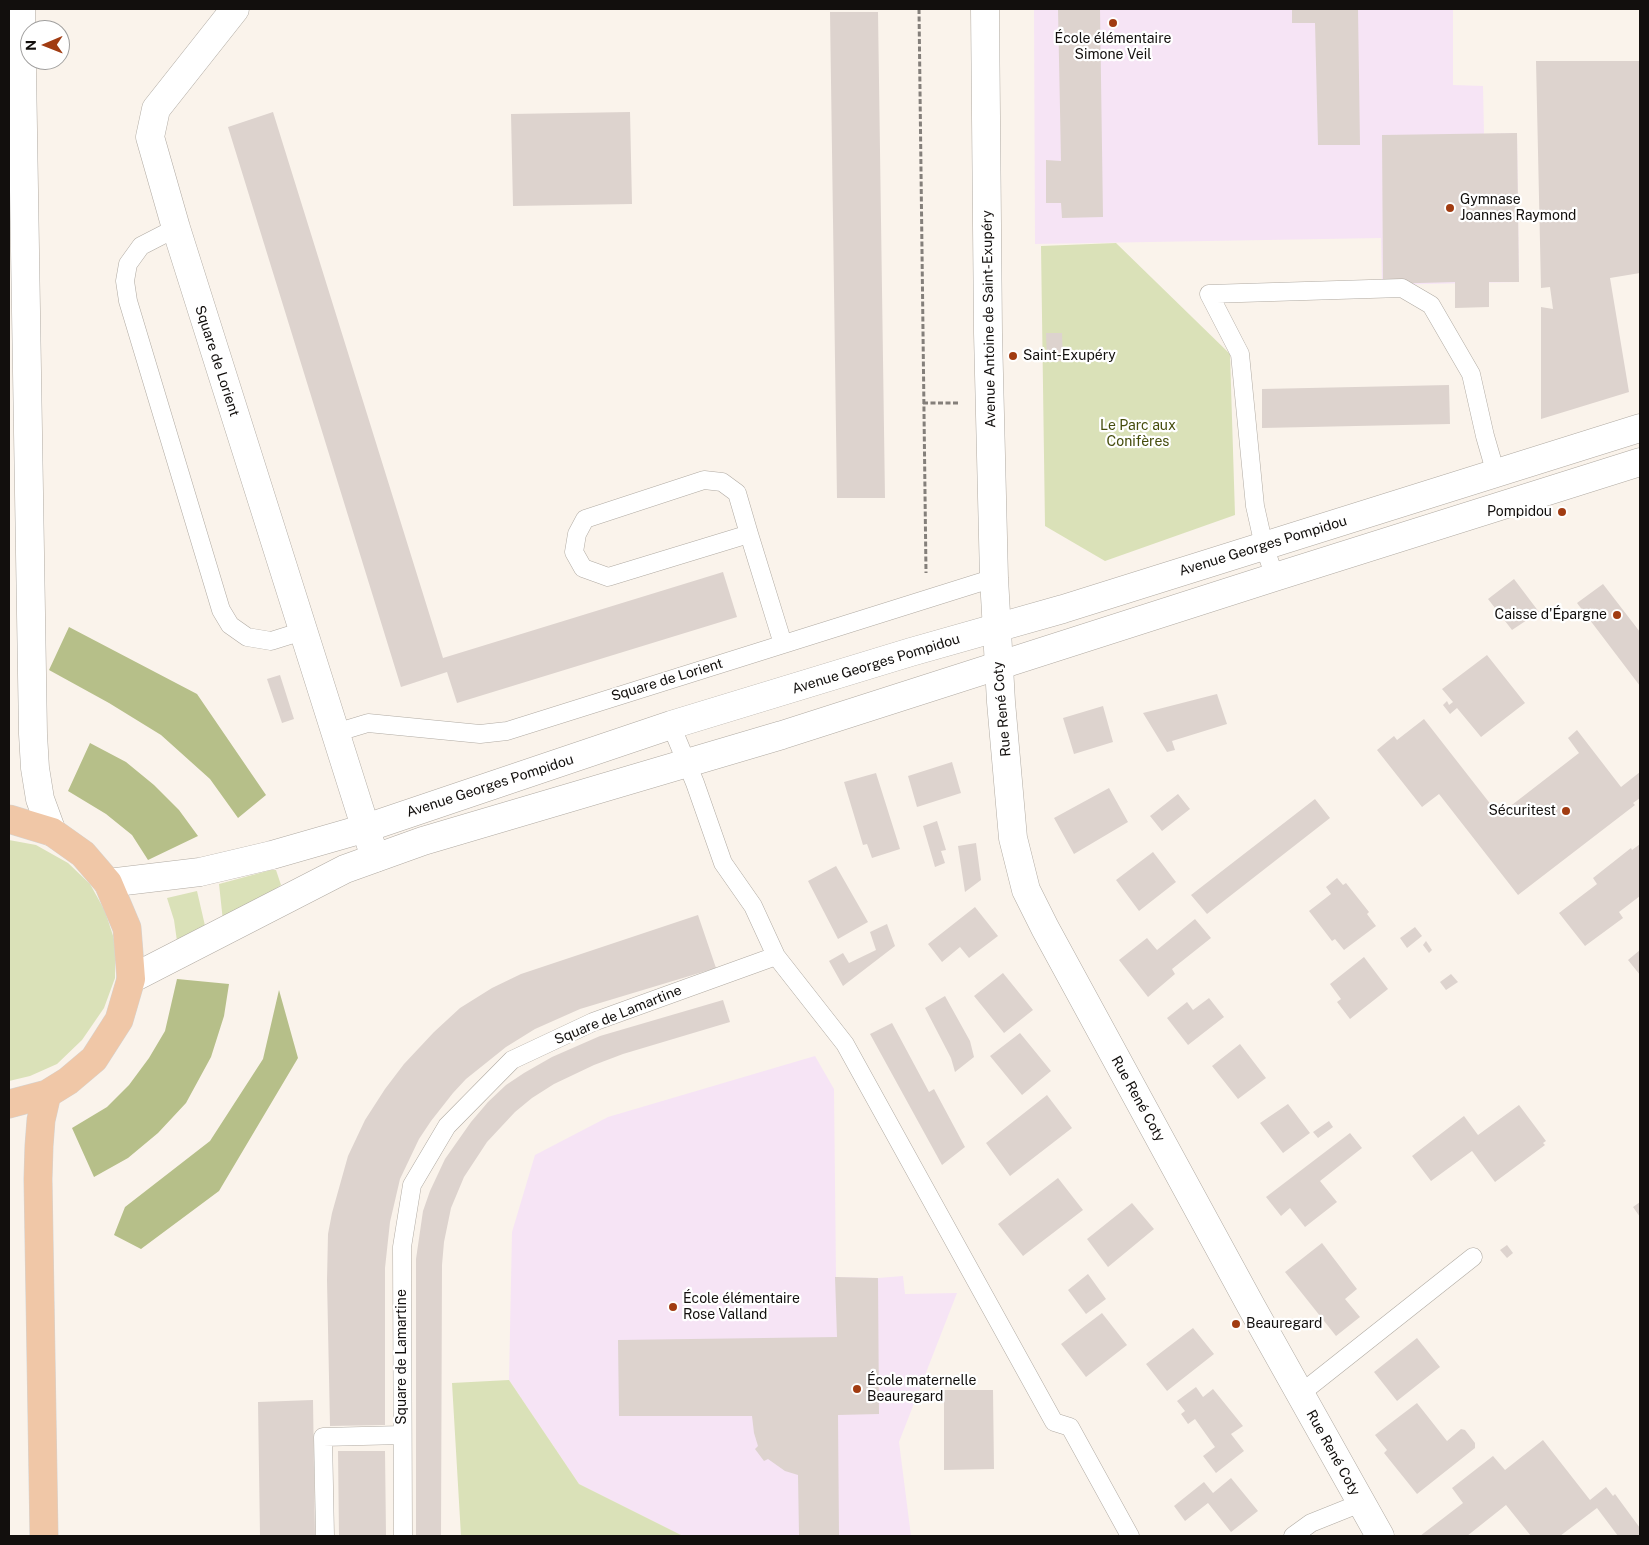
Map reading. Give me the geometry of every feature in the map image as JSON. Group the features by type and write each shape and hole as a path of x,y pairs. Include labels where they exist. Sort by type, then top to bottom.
{"main road":[{"path":"21,9 33,734 35,768 40,799 52,832"},
{"name":"Square de Lorient","path":"235,9 156,108 150,137 176,228 375,858"},
{"name":"Avenue Antoine de Saint-Exupéry","path":"986,9 988,333 997,629"},
{"name":"Avenue Georges Pompidou","path":"108,883 200,872 272,855 366,828 672,725 911,652 997,629 1640,428"},
{"path":"131,979 345,869 423,841 782,735 1640,462"},
{"path":"782,735 799,713 918,676 997,629"},
{"name":"Rue René Coty","path":"997,629 998,665 1014,838 1026,890 1300,1394 1380,1536"},
{"path":"9,819 52,832 83,854 108,883 127,928 131,979 119,1020 94,1059 68,1081 46,1094 9,1104"},
{"path":"44,1536 38,1180 41,1120 46,1094"}],"lane":[{"path":"176,228 141,246 128,264 125,281 130,310 221,610 230,626 247,638 271,641 303,631"},
{"path":"1275,577 1264,546 1255,506 1240,354 1209,294 1402,288 1431,305 1471,374 1496,474"},
{"path":"749,534 608,577 582,568 574,552 577,534 585,519 704,480 722,482 737,493 783,644"},
{"name":"Square de Lorient","path":"335,733 368,722 480,734 507,731 994,578"},
{"path":"672,725 723,863 753,906 776,956 845,1044 1054,1422 1070,1427 1130,1536"},
{"name":"Square de Lamartine","path":"403,1536 402,1247 412,1185 447,1126 512,1060 593,1022 776,956"},
{"path":"1300,1394 1473,1257"},
{"name":"Square de Lamartine","path":"325,1536 323,1437 402,1435"},
{"path":"1293,1536 1311,1523 1361,1503"}],"path":[{"path":"919,9 927,599"}],"shaded area":[{"path":"1034,9 1453,9 1453,85 1483,86 1484,134 1517,133 1519,282 1382,285 1381,238 1035,244"},
{"name":"École élémentaire Rose Valland","path":"815,1056 834,1089 836,1277 878,1278 903,1276 905,1294 957,1293 899,1442 911,1536 683,1536 579,1484 509,1380 512,1232 535,1155 608,1117"}],"green space":[{"name":"Le Parc aux Conifères","path":"1116,243 1230,354 1235,515 1105,561 1045,526 1041,246"},
{"path":"69,627 197,694 266,795 238,818 210,779 161,735 109,703 49,670"},
{"path":"90,743 126,762 154,785 179,810 198,836 148,860 132,835 106,814 68,791"},
{"path":"9,840 36,845 68,863 90,884 105,911 115,942 115,978 104,1008 82,1040 57,1064 30,1076 9,1081"},
{"path":"276,870 281,885 235,916 223,921 219,884"},
{"path":"197,891 206,930 177,941 174,920 167,898"},
{"path":"177,979 229,984 224,1016 211,1057 186,1103 158,1133 128,1158 94,1177 72,1128 107,1107 129,1085 149,1058 165,1031"},
{"path":"279,990 298,1058 219,1191 141,1249 114,1235 125,1207 210,1141 263,1059"},
{"path":"509,1380 579,1484 683,1536 461,1536 452,1383"}],"building":[{"path":"1058,9 1100,9 1103,217 1062,218 1061,203 1046,203 1046,160 1061,161"},
{"path":"1292,9 1358,9 1360,145 1318,145 1315,23 1292,23"},
{"path":"830,12 878,12 885,498 837,498"},
{"path":"1536,61 1640,61 1640,273 1610,278 1629,392 1541,419 1541,307 1553,309 1550,287 1541,288"},
{"path":"273,112 443,658 723,572 737,617 457,703 447,672 401,687 228,127"},
{"path":"630,112 632,204 513,206 511,114"},
{"name":"Gymnase Joannes Raymond","path":"1517,133 1519,282 1489,282 1489,307 1455,308 1455,282 1383,284 1382,135"},
{"path":"1046,333 1062,333 1063,361 1047,362"},
{"path":"1449,385 1450,424 1262,428 1262,389"},
{"path":"1514,579 1539,612 1512,630 1488,599"},
{"path":"1603,584 1640,632 1640,686 1577,603"},
{"path":"1487,655 1525,703 1481,737 1457,708 1450,714 1443,705 1447,701 1449,705 1453,702 1442,689"},
{"path":"280,675 294,719 282,723 267,679"},
{"path":"1217,694 1227,724 1172,741 1175,750 1167,752 1143,713"},
{"path":"1103,706 1113,742 1074,754 1063,718"},
{"name":"Sécuritest","path":"1424,719 1499,815 1579,753 1568,738 1577,730 1621,787 1640,772 1640,798 1633,803 1635,805 1518,895 1439,794 1422,807 1377,750 1394,736 1397,740"},
{"path":"952,762 961,793 917,807 908,776"},
{"path":"876,773 900,849 872,858 867,844 863,845 844,782"},
{"path":"1109,788 1128,822 1074,854 1054,818"},
{"path":"1178,794 1190,809 1162,831 1150,816"},
{"path":"1315,799 1330,818 1207,914 1191,895"},
{"path":"937,821 946,850 941,851 945,863 935,867 923,826"},
{"path":"976,843 981,880 965,892 958,846"},
{"path":"1640,844 1640,896 1619,912 1623,918 1585,946 1559,913 1597,884 1593,878 1631,848 1632,850"},
{"path":"1153,852 1176,882 1139,911 1116,880"},
{"path":"836,866 868,922 838,939 808,881"},
{"path":"1337,878 1343,885 1346,883 1369,912 1367,914 1376,926 1344,950 1335,939 1332,941 1309,911 1331,894 1326,887"},
{"path":"975,907 998,936 969,958 960,947 942,962 928,944"},
{"path":"698,915 716,968 580,1009 535,1029 506,1047 466,1079 431,1121 419,1139 400,1179 390,1222 385,1268 385,1425 330,1426 328,1234 348,1156 365,1120 385,1089 404,1064 434,1032 460,1008 492,988 521,974"},
{"path":"1195,919 1211,938 1172,969 1175,974 1148,997 1119,960 1147,938 1157,950"},
{"path":"887,924 895,946 843,986 829,961 843,953 849,963 876,950 870,932"},
{"path":"1415,927 1422,936 1407,948 1400,938"},
{"path":"1426,941 1432,950 1429,953 1423,945"},
{"path":"1640,950 1640,975 1628,960"},
{"path":"1364,957 1388,989 1350,1019 1337,1002 1341,999 1330,984"},
{"path":"1003,973 1033,1010 1004,1033 974,996"},
{"path":"1451,974 1458,982 1446,990 1440,982"},
{"path":"945,996 970,1041 974,1057 955,1072 951,1058 925,1008"},
{"path":"1209,998 1224,1017 1188,1045 1167,1018 1187,1002 1193,1010"},
{"path":"723,1000 730,1022 623,1054 594,1065 554,1084 532,1098 515,1112 487,1142 464,1177 451,1208 444,1242 442,1265 441,1536 416,1536 416,1259 423,1211 445,1159 471,1122 488,1102 506,1085 524,1073 552,1057 600,1036"},
{"path":"892,1023 929,1092 934,1089 965,1147 942,1165 870,1034"},
{"path":"1020,1033 1051,1071 1022,1095 990,1056"},
{"path":"1240,1044 1266,1078 1238,1099 1212,1066"},
{"path":"1047,1095 1072,1128 1010,1176 986,1143"},
{"path":"1288,1104 1310,1133 1283,1153 1260,1123"},
{"path":"1519,1105 1546,1141 1543,1143 1545,1145 1495,1182 1472,1151 1431,1181 1412,1156 1464,1116 1478,1135"},
{"path":"1329,1121 1333,1127 1318,1138 1313,1132"},
{"path":"1350,1133 1362,1148 1320,1181 1337,1202 1305,1227 1290,1208 1281,1216 1266,1197"},
{"path":"1058,1178 1083,1210 1023,1256 998,1224"},
{"path":"1640,1202 1640,1217 1633,1207"},
{"path":"1132,1203 1154,1229 1108,1267 1087,1239"},
{"path":"1322,1243 1357,1289 1345,1299 1360,1317 1336,1336 1285,1272"},
{"path":"1507,1245 1513,1253 1507,1258 1500,1250"},
{"path":"1088,1274 1106,1299 1086,1314 1068,1290"},
{"path":"835,1277 878,1278 879,1414 838,1415 839,1536 799,1535 798,1475 785,1471 768,1459 764,1461 755,1449 758,1446 752,1416 619,1416 618,1340 837,1337"},
{"path":"1102,1313 1127,1345 1086,1377 1061,1344"},
{"path":"1193,1328 1214,1354 1167,1391 1146,1364"},
{"path":"1417,1338 1440,1367 1397,1401 1374,1372"},
{"path":"1196,1387 1203,1397 1213,1389 1243,1426 1231,1434 1244,1451 1216,1473 1203,1456 1215,1447 1195,1419 1188,1424 1181,1414 1185,1411 1177,1401"},
{"path":"944,1390 993,1390 994,1469 944,1470"},
{"path":"313,1400 315,1536 260,1536 258,1402"},
{"path":"1417,1403 1447,1441 1461,1429 1465,1430 1475,1443 1475,1448 1417,1494 1384,1453 1387,1450 1375,1435"},
{"path":"1543,1440 1590,1500 1606,1487 1613,1496 1615,1494 1640,1528 1640,1536 1618,1536 1597,1508 1560,1536 1531,1536 1506,1505 1467,1536 1420,1536 1463,1503 1452,1488 1493,1456 1505,1470"},
{"path":"338,1451 385,1451 386,1536 339,1536"},
{"path":"1231,1478 1258,1511 1231,1532 1208,1503 1185,1521 1174,1506 1204,1482 1213,1493"}],"place":[{"name":"École élémentaire Simone Veil","path":"1113,23"},
{"name":"Gymnase Joannes Raymond","path":"1450,208"},
{"name":"Saint-Exupéry","path":"1013,356"},
{"name":"Pompidou","path":"1562,512"},
{"name":"Caisse d'Épargne","path":"1617,615"},
{"name":"Sécuritest","path":"1566,811"},
{"name":"École élémentaire Rose Valland","path":"673,1307"},
{"name":"Beauregard","path":"1236,1324"},
{"name":"École maternelle Beauregard","path":"857,1389"}]}
